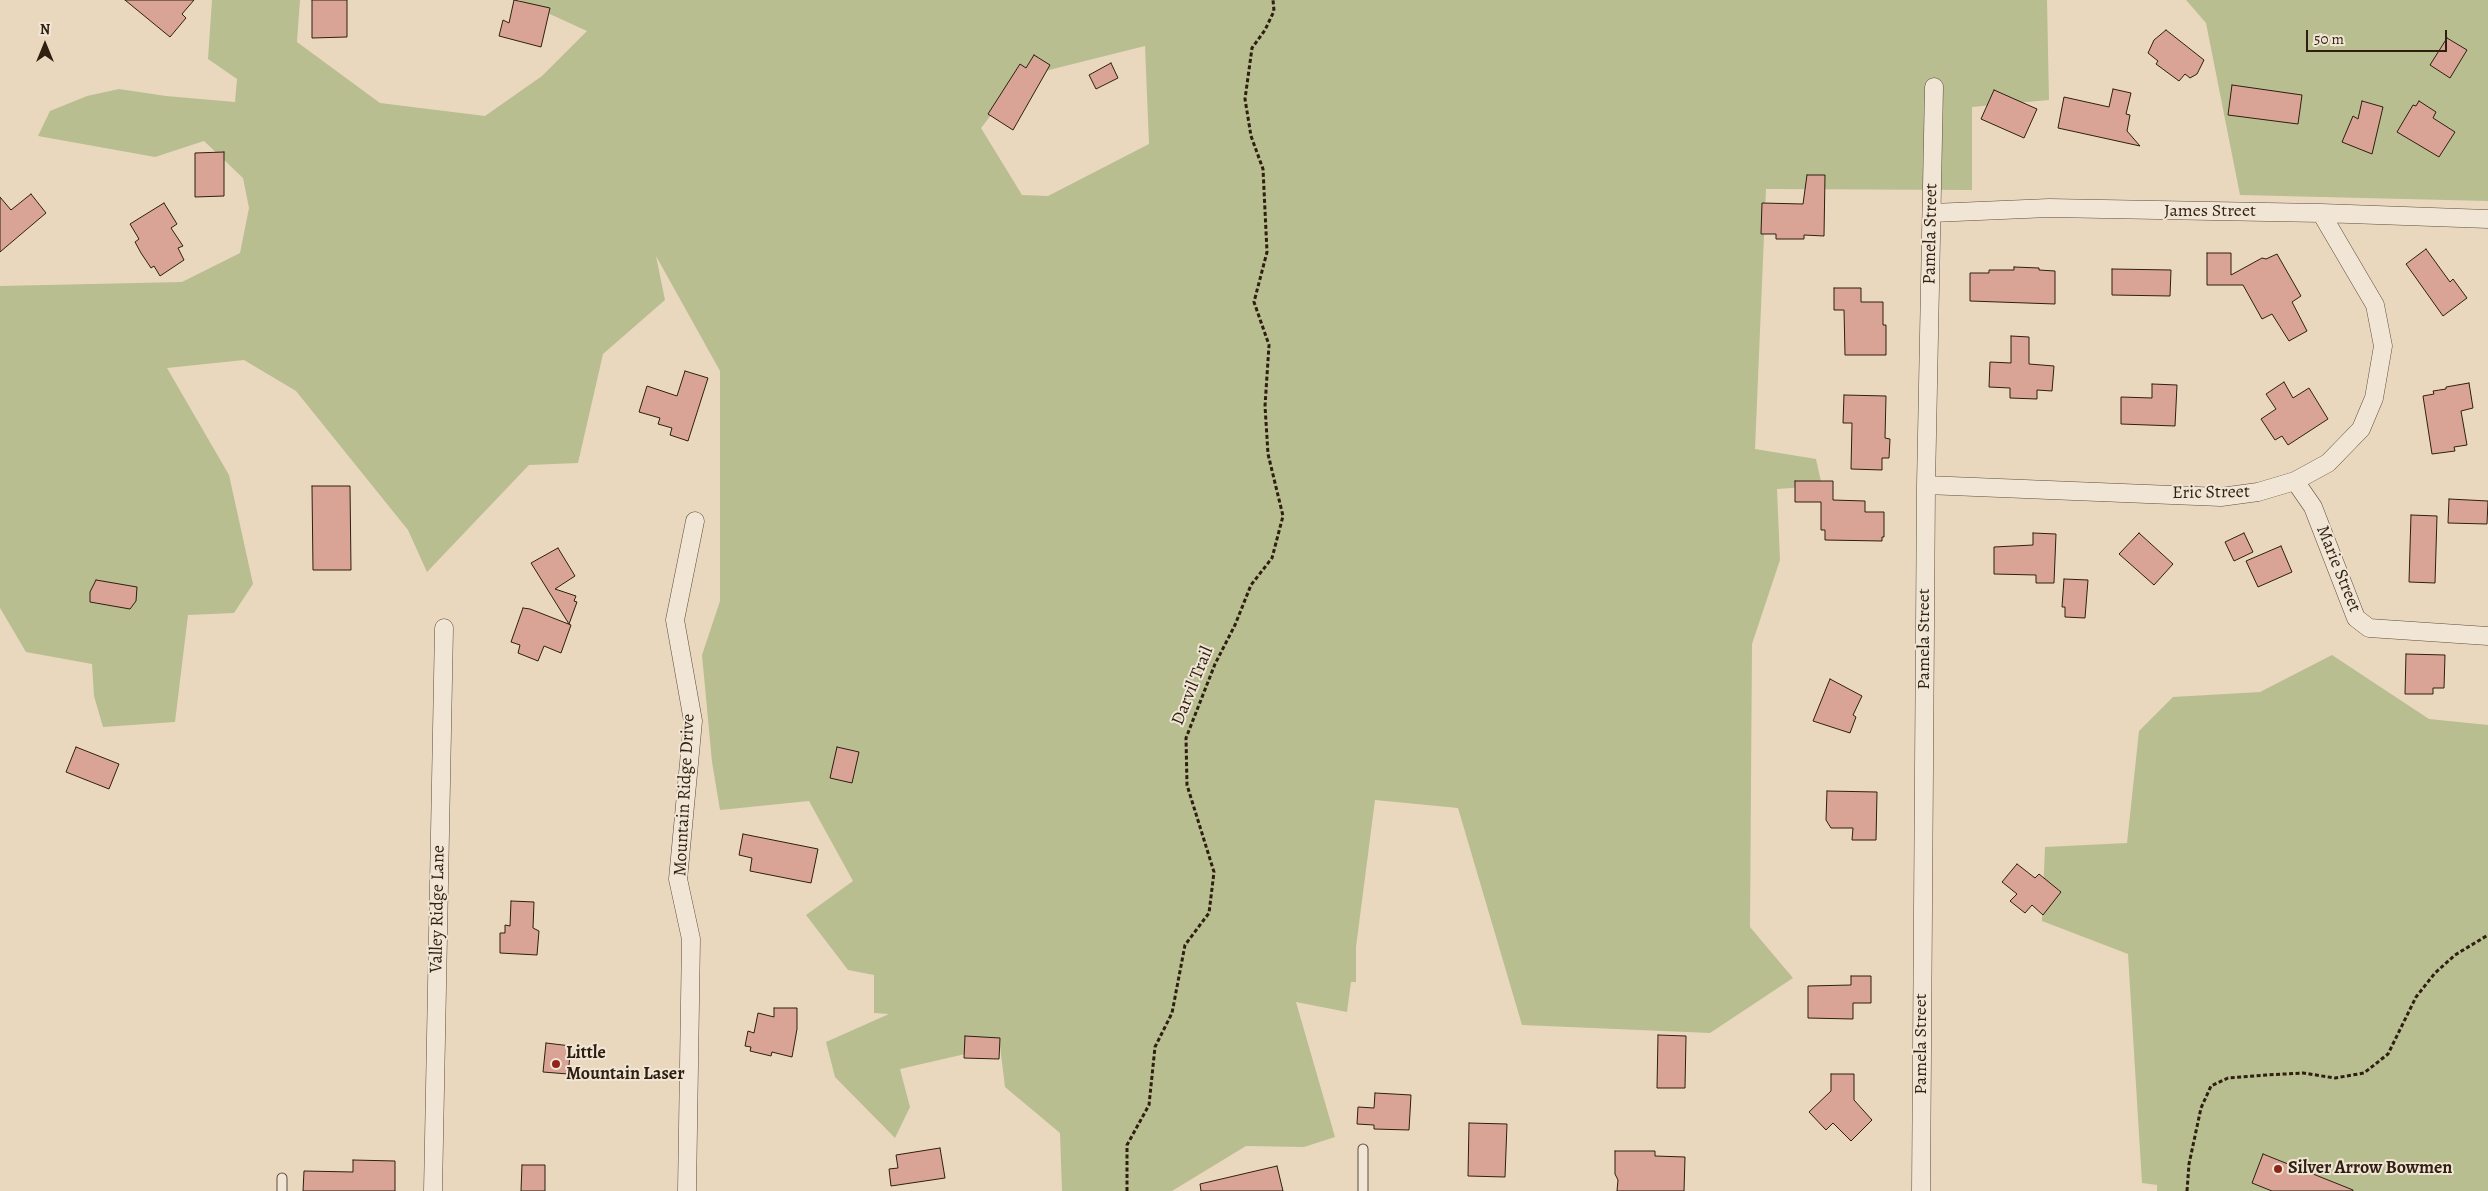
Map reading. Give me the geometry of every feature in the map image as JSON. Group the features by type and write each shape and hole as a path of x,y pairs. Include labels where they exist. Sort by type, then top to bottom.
{"street":[{"name":"Pamela Street","path":"1921,1191 1926,485 1934,87"},
{"name":"James Street","path":"1932,213 2049,208 2321,212 2488,219"},
{"name":"Eric Street","path":"1926,485 2221,497 2258,492 2295,481 2328,463 2361,430 2374,398 2383,346 2375,304 2321,212"},
{"name":"Marie Street","path":"2295,481 2314,507 2356,618 2368,628 2488,636"},
{"name":"Mountain Ridge Drive","path":"687,1191 691,939 678,879 693,720 675,620 695,521"},
{"name":"Valley Ridge Lane","path":"433,1191 444,628"}],"lane":[{"path":"1363,1149 1363,1191"},
{"path":"282,1178 282,1191"}],"path":[{"name":"Darvil Trail","path":"1127,1191 1127,1145 1149,1104 1155,1047 1172,1013 1185,945 1209,913 1214,872 1187,785 1186,738 1215,664 1235,625 1251,585 1272,558 1283,516 1268,454 1265,406 1269,345 1254,302 1267,252 1263,169 1248,124 1245,99 1252,48 1265,30 1274,11 1274,0"},
{"path":"2188,1191 2189,1164 2201,1108 2210,1086 2228,1078 2266,1074 2303,1073 2335,1078 2364,1073 2388,1054 2416,997 2435,973 2456,955 2488,935"}],"green space":[{"path":"212,0 300,0 297,42 380,103 485,116 542,76 587,31 519,0 2047,0 2049,100 1972,107 1972,190 1766,189 1755,449 1816,459 1822,486 1777,489 1780,560 1752,644 1750,927 1793,978 1710,1033 1522,1025 1458,808 1375,800 1356,947 1356,982 1351,982 1347,1012 1296,1002 1335,1137 1304,1147 1246,1146 1172,1191 1062,1191 1060,1133 1005,1087 1000,1046 900,1069 910,1107 895,1138 835,1077 826,1042 889,1014 874,1013 874,975 848,970 806,915 853,881 809,801 720,810 712,762 702,655 720,601 720,371 656,256 665,300 603,354 578,463 529,465 427,572 408,530 296,391 244,360 167,368 229,475 253,584 234,613 188,615 175,722 103,727 94,696 92,664 26,652 0,608 0,286 182,282 240,253 249,208 243,178 204,141 155,157 38,136 50,111 87,96 119,89 166,96 235,102 237,79 208,59","holes":["1145,46 1149,144 1048,196 1022,195 981,128 1021,77"]},
{"path":"2186,0 2488,0 2488,201 2240,195 2206,23"},
{"path":"2332,655 2429,719 2488,725 2488,1191 2157,1191 2157,1185 2142,1183 2128,954 2042,921 2045,847 2127,843 2139,731 2173,697 2260,692"}],"building":[{"path":"125,0 194,0 182,14 186,18 170,37"},
{"path":"312,0 347,0 347,37 312,38"},
{"path":"514,0 550,8 541,47 499,36 503,20 509,23"},
{"path":"2166,30 2204,60 2197,74 2190,78 2185,74 2179,81 2156,64 2158,61 2148,53 2154,40"},
{"path":"2447,38 2467,50 2450,78 2430,65"},
{"path":"1034,55 1050,65 1013,130 988,114 1020,64 1026,68"},
{"path":"1111,63 1118,78 1096,89 1089,75"},
{"path":"2232,85 2302,95 2298,124 2228,115"},
{"path":"2113,89 2131,93 2126,114 2130,115 2127,131 2140,146 2058,128 2064,97 2109,107"},
{"path":"1994,90 2037,109 2024,138 1981,119"},
{"path":"2362,101 2383,107 2372,154 2342,142 2353,116 2358,119"},
{"path":"2419,101 2436,112 2433,118 2455,132 2439,157 2397,132 2413,105 2416,106"},
{"path":"224,152 224,196 195,197 195,153"},
{"path":"1807,175 1825,175 1824,236 1804,235 1804,239 1776,239 1776,234 1761,234 1762,203 1803,204"},
{"path":"31,194 46,213 0,252 0,197 11,210"},
{"path":"164,203 177,224 171,228 183,246 178,248 184,260 160,276 154,266 151,268 141,253 135,242 139,239 130,224"},
{"path":"2426,249 2450,282 2453,279 2467,298 2443,316 2406,264"},
{"path":"2207,253 2231,253 2231,275 2262,258 2266,259 2277,254 2301,296 2292,302 2307,331 2289,341 2272,314 2262,319 2243,285 2207,285"},
{"path":"2014,267 2055,271 2055,304 1970,301 1970,273 1989,273 1989,270 2014,270"},
{"path":"2112,269 2171,270 2170,296 2112,295"},
{"path":"1834,288 1861,288 1861,302 1883,302 1883,325 1886,325 1886,355 1845,355 1844,310 1834,310"},
{"path":"2011,336 2029,337 2029,364 2054,366 2052,391 2037,390 2037,399 2010,398 2010,388 1989,387 1990,362 2011,363"},
{"path":"685,371 708,378 688,441 670,435 672,428 658,424 660,418 639,412 647,386 677,396"},
{"path":"2284,382 2293,398 2309,388 2328,419 2288,445 2282,436 2275,440 2261,419 2276,409 2266,394"},
{"path":"2469,383 2473,408 2461,411 2467,445 2454,447 2455,451 2432,454 2423,396 2434,394 2433,391 2446,389 2446,387"},
{"path":"2152,384 2177,385 2175,426 2121,424 2121,397 2152,398"},
{"path":"1844,395 1886,396 1885,438 1890,439 1889,458 1882,458 1882,470 1851,469 1852,423 1843,423"},
{"path":"1795,481 1833,481 1833,500 1865,501 1865,512 1884,512 1884,537 1882,537 1882,541 1825,540 1825,530 1821,530 1821,502 1795,502"},
{"path":"312,486 350,486 351,570 313,570"},
{"path":"2449,499 2488,501 2487,524 2448,523"},
{"path":"2411,515 2437,516 2435,583 2409,582"},
{"path":"2033,533 2056,534 2054,583 2036,583 2036,575 1994,574 1994,547 2033,545"},
{"path":"2139,533 2173,564 2154,585 2119,554"},
{"path":"2244,533 2253,552 2234,561 2225,542"},
{"path":"2281,546 2292,572 2258,587 2246,561"},
{"path":"558,548 575,576 555,589 576,596 574,601 577,602 569,624 531,563"},
{"path":"2064,579 2088,580 2085,618 2065,617 2065,607 2062,607"},
{"path":"96,580 137,587 136,601 130,609 90,602 90,592"},
{"path":"523,608 571,625 561,653 544,646 538,661 518,653 520,645 511,642"},
{"path":"2406,654 2445,655 2444,688 2433,688 2433,694 2405,694"},
{"path":"1830,679 1862,696 1853,715 1856,717 1850,733 1813,721"},
{"path":"76,747 119,764 109,789 66,772"},
{"path":"837,747 859,752 852,783 830,778"},
{"path":"1827,791 1877,792 1876,840 1852,840 1853,828 1831,828 1826,820"},
{"path":"743,834 818,849 811,883 750,871 752,858 739,855"},
{"path":"2017,864 2035,878 2039,874 2061,892 2043,915 2032,905 2025,913 2010,901 2017,894 2002,882"},
{"path":"511,901 534,902 533,928 539,931 537,955 500,953 500,933 505,933 505,925 510,926"},
{"path":"1851,976 1871,976 1871,1003 1853,1003 1853,1019 1808,1018 1808,986 1851,985"},
{"path":"774,1008 797,1008 797,1029 792,1057 772,1052 771,1056 750,1051 751,1047 745,1046 748,1031 754,1033 758,1013 774,1017"},
{"path":"1658,1035 1686,1036 1685,1088 1657,1088"},
{"path":"965,1036 1000,1038 999,1059 964,1058"},
{"name":"Little Mountain Laser","path":"546,1043 571,1046 568,1074 543,1072"},
{"path":"1831,1074 1854,1074 1854,1100 1872,1120 1851,1141 1833,1123 1826,1130 1809,1112 1831,1091"},
{"path":"1375,1093 1411,1095 1409,1130 1374,1129 1374,1125 1357,1124 1358,1107 1374,1108"},
{"path":"1469,1123 1507,1124 1505,1177 1468,1176"},
{"path":"940,1148 945,1178 891,1186 889,1169 898,1168 896,1155"},
{"path":"1615,1151 1655,1151 1655,1156 1685,1157 1684,1191 1617,1191 1618,1180 1615,1174"},
{"name":"Silver Arrow Bowmen","path":"2263,1154 2353,1191 2272,1191 2252,1183"},
{"path":"353,1160 395,1161 395,1191 303,1191 304,1171 353,1172"},
{"path":"522,1165 545,1165 545,1191 521,1191"},
{"path":"1277,1166 1283,1191 1201,1191 1200,1184"}],"place":[{"name":"Little Mountain Laser","path":"556,1064"},
{"name":"Silver Arrow Bowmen","path":"2278,1169"}]}
